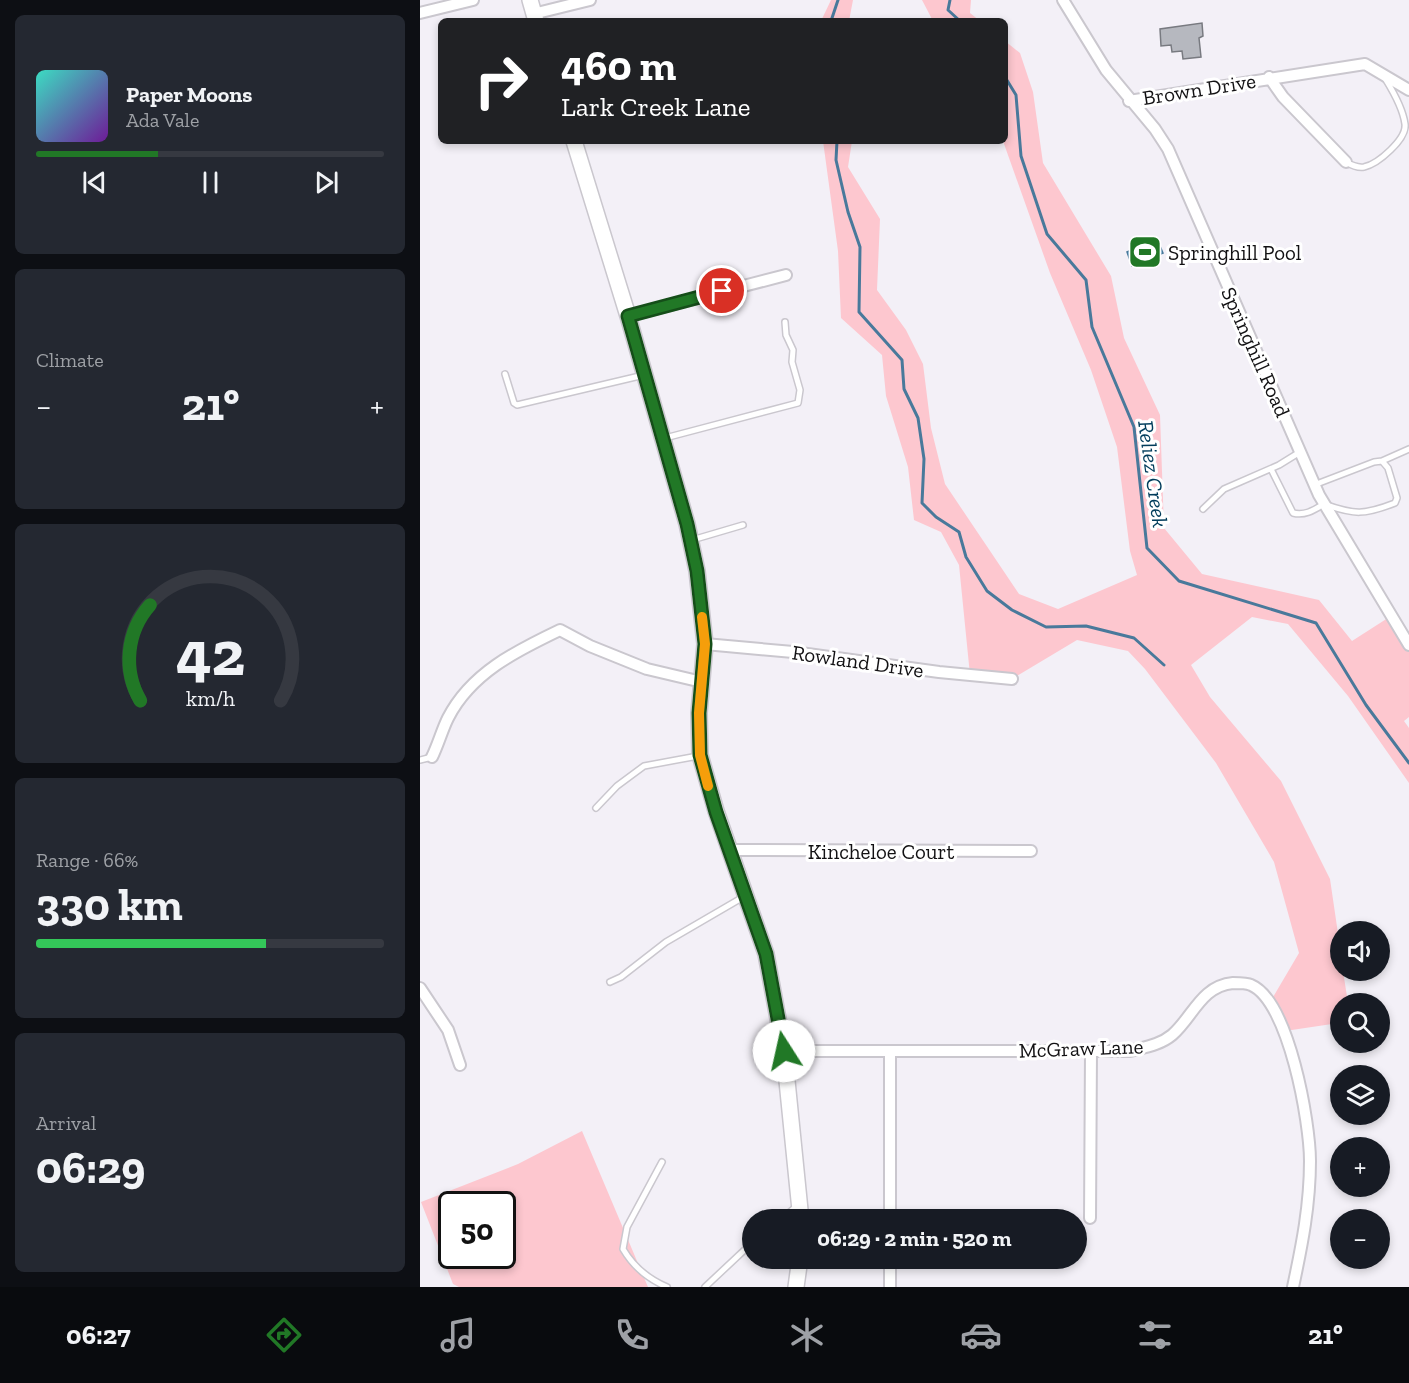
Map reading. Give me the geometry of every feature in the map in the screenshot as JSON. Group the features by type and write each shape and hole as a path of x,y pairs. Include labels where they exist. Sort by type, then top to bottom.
{"main road":[{"path":"575,144 646,375 697,571 705,644 699,713 700,755 716,812 766,954 784,1051 800,1209"},
{"path":"796,1287 798,1269"}],"street":[{"path":"420,13 473,0"},
{"path":"533,12 590,0"},
{"name":"Springhill Road","path":"1064,0 1106,70 1155,129 1168,149 1314,485 1409,645"},
{"name":"Brown Drive","path":"1129,100 1365,63 1409,90"},
{"name":"Brown Drive","path":"1269,77 1283,97 1346,162"},
{"path":"628,316 786,275"},
{"path":"432,757 448,718 464,694 489,669 509,655 560,630 590,646 647,669 702,682"},
{"name":"Rowland Drive","path":"705,644 793,652 939,672 1012,679"},
{"name":"Kincheloe Court","path":"730,850 1031,851"},
{"name":"McGraw Lane","path":"784,1051 1130,1051 1157,1045 1173,1035 1203,997 1215,988 1232,983 1250,985 1265,996 1285,1031 1304,1096 1310,1160 1305,1232 1293,1287"},
{"path":"420,988 447,1030 460,1065"},
{"path":"890,1051 890,1209"},
{"path":"1090,1218 1091,1051"},
{"path":"890,1269 890,1287"}],"lane":[{"path":"1346,162 1358,167 1373,163 1390,151 1404,132 1406,126 1395,95 1382,74"},
{"path":"663,438 798,403 800,390 792,362 793,350 786,335 785,322"},
{"path":"505,374 514,403 517,405 646,375"},
{"path":"1314,485 1409,449"},
{"path":"1203,509 1224,489 1271,469 1300,452"},
{"path":"1271,469 1293,513 1299,515 1310,512 1324,504 1354,513 1395,503 1397,498 1388,468 1382,461"},
{"path":"690,540 743,525"},
{"path":"596,808 616,786 644,766 700,755"},
{"path":"420,760 432,757"},
{"path":"610,982 621,977 666,942 746,895"},
{"path":"662,1162 627,1227 623,1249 629,1260 646,1275 667,1287"},
{"path":"794,1209 800,1204"},
{"path":"705,1287 742,1253"}],"shaded area":[{"path":"831,0 853,0 850,18 822,18"},
{"path":"922,0 971,0 970,13 976,18 931,18"},
{"path":"1008,43 1020,53 1033,92 1043,163 1111,276 1124,338 1160,415 1164,528 1202,574 1319,600 1352,641 1391,616 1409,645 1409,717 1404,721 1409,728 1409,783 1348,696 1288,624 1252,617 1191,665 1210,697 1281,781 1330,879 1336,921 1330,921 1330,981 1345,981 1346,993 1330,993 1330,1024 1285,1031 1269,1004 1299,953 1274,862 1216,763 1145,669 1128,651 1077,640 1012,679 970,675 959,565 941,532 914,520 908,467 886,396 882,355 841,318 838,251 823,144 852,144 848,167 880,219 877,290 906,330 923,364 931,428 945,484 1019,594 1058,609 1137,575 1130,551 1117,447 1091,370 1050,273 1004,144 1008,144"},
{"path":"582,1131 648,1287 459,1287 453,1284 447,1269 516,1269 516,1191 449,1191 518,1164"},
{"path":"438,1195 438,1246 421,1202"}],"water":[{"name":"Springhill Pool","path":"1157,239 1163,253 1132,266 1127,252"}],"building":[{"path":"1202,23 1203,36 1199,38 1201,57 1183,59 1182,51 1172,52 1171,45 1161,46 1160,29"}],"waterway":[{"path":"832,18 838,0"},
{"name":"Reliez Creek","path":"950,0 948,10 957,18"},
{"name":"Reliez Creek","path":"1008,82 1016,95 1021,156 1047,234 1086,280 1092,327 1134,427 1147,548 1179,581 1316,623 1366,705 1409,763"},
{"path":"837,144 836,160 848,212 860,247 859,312 902,360 904,389 918,418 924,459 922,503 936,517 959,532 966,557 987,591 1012,610 1046,627 1086,626 1134,638 1164,665"}],"slow traffic":[{"path":"702,617 705,644 699,713 700,755 708,786"}],"place":[{"name":"Springhill Pool","path":"1145,252"}],"route":[{"path":"722,291 628,316 687,524 697,571 705,644 699,713 700,755 716,812 766,954 784,1051"}]}
